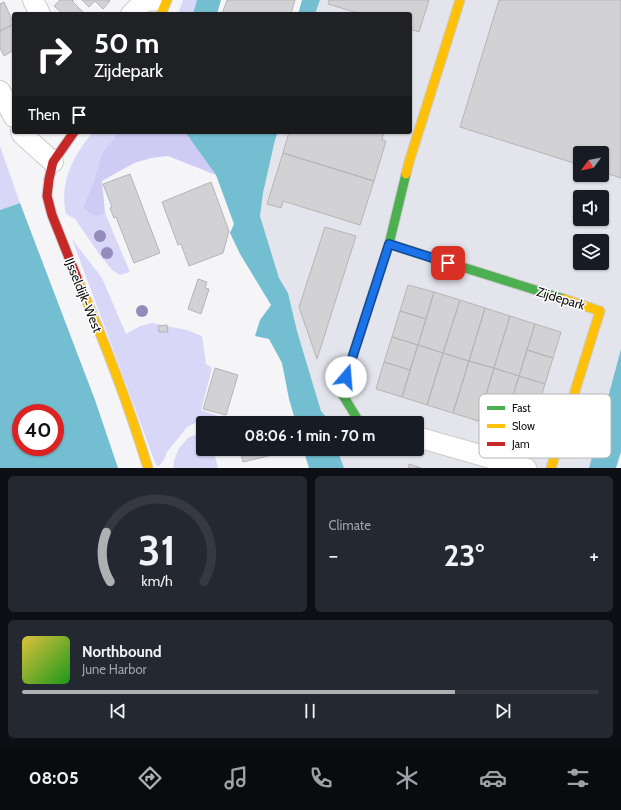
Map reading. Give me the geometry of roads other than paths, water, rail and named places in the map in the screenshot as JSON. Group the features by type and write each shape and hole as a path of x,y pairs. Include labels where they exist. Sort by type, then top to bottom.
{"street":[{"path":"32,0 39,12"},
{"path":"132,12 145,1 160,0"},
{"path":"162,12 166,0"},
{"path":"356,416 341,392 389,244 409,162 460,0"},
{"path":"0,91 12,114"},
{"path":"22,134 53,162 73,134"},
{"name":"IJsseldijk-West","path":"53,162 47,196 52,215 91,310 141,445 148,468"},
{"name":"Zijdepark","path":"389,244 600,310 574,394"},
{"path":"424,439 479,455"},
{"path":"491,458 526,468"},
{"name":"Zijdepark","path":"551,468 554,458"}]}
